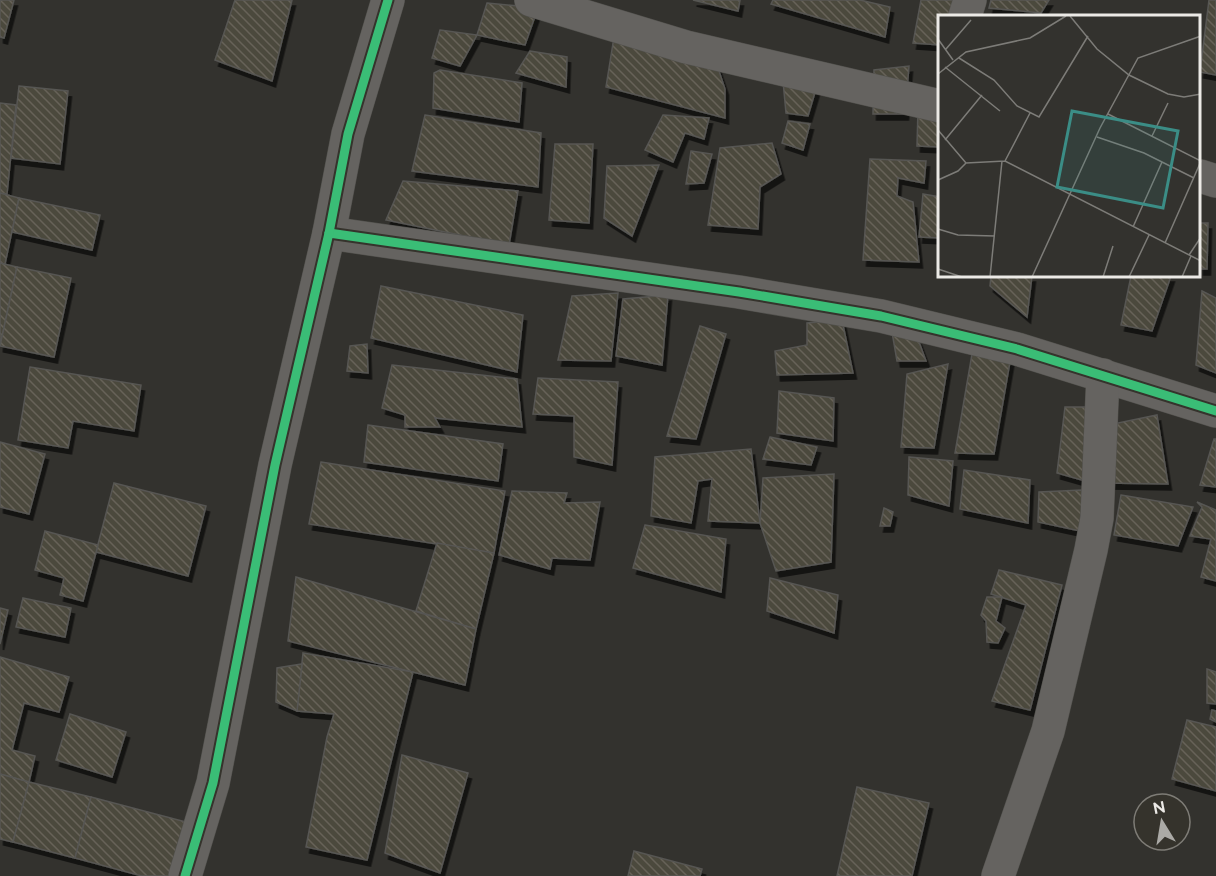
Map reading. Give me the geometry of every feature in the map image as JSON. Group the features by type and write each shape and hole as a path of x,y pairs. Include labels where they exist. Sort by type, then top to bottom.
{"street":[{"path":"185,876 213,783 275,465 329,233 348,134 388,0"},
{"path":"531,0 686,47 938,99"},
{"path":"965,15 970,0"},
{"path":"1201,176 1216,181"},
{"path":"329,233 739,292 881,316 1017,349 1216,411"},
{"path":"998,876 1048,731 1092,550 1097,518 1103,375"}],"building":[{"path":"0,0 14,0 4,38 0,37"},
{"path":"235,0 292,0 272,81 215,60"},
{"path":"693,0 740,0 738,11"},
{"path":"773,0 860,0 890,7 885,37 771,4"},
{"path":"921,0 953,0 951,15 938,15 938,45 913,43"},
{"path":"991,0 1049,0 1041,13 989,8"},
{"path":"1209,0 1216,0 1216,75 1201,72"},
{"path":"487,3 538,8 525,45 477,35"},
{"path":"440,30 477,35 460,66 432,58"},
{"path":"614,37 713,53 725,89 725,118 606,87"},
{"path":"530,51 567,57 566,87 516,73"},
{"path":"909,66 905,114 873,114 874,70"},
{"path":"440,70 522,83 519,122 433,108 434,73"},
{"path":"783,81 816,89 808,116 786,113"},
{"path":"19,86 68,91 60,164 11,158"},
{"path":"0,103 16,105 7,194 0,193"},
{"path":"938,106 938,147 917,146 918,110"},
{"path":"425,115 541,133 538,187 412,171"},
{"path":"663,115 709,118 704,139 685,133 673,162 645,150"},
{"path":"788,121 810,124 803,150 782,143"},
{"path":"772,143 781,174 760,187 758,229 708,225 720,148"},
{"path":"555,144 593,144 589,223 549,220"},
{"path":"691,151 712,154 704,183 686,184"},
{"path":"870,159 926,161 924,183 898,178 897,196 913,202 919,262 863,260"},
{"path":"659,165 632,236 604,218 607,166"},
{"path":"403,181 518,191 509,245 386,220"},
{"path":"0,193 19,198 5,264 0,263"},
{"path":"923,194 938,197 938,238 919,237"},
{"path":"19,198 100,215 92,250 12,232"},
{"path":"1201,223 1208,223 1207,269 1201,269"},
{"path":"0,263 17,267 0,346"},
{"path":"17,267 71,278 54,357 0,346"},
{"path":"991,278 1032,278 1027,317 990,286"},
{"path":"1131,278 1170,278 1152,331 1121,325"},
{"path":"381,286 523,315 517,372 371,338"},
{"path":"1202,291 1216,298 1216,373 1196,365"},
{"path":"618,293 611,361 558,360 572,296"},
{"path":"668,295 662,365 616,356 623,299"},
{"path":"842,320 853,373 777,375 775,351 807,345 807,323"},
{"path":"700,326 726,334 696,439 667,436"},
{"path":"892,332 918,339 926,361 897,361"},
{"path":"367,344 368,373 347,371 350,346"},
{"path":"972,354 1011,356 994,454 955,453"},
{"path":"948,364 934,448 901,447 907,374"},
{"path":"392,365 517,379 522,427 435,418 440,427 405,427 405,415 382,408"},
{"path":"30,367 141,385 134,431 73,421 68,448 18,440"},
{"path":"538,378 618,382 612,465 574,457 574,416 533,414"},
{"path":"779,391 834,398 833,441 777,433"},
{"path":"1065,407 1102,407 1089,482 1057,473"},
{"path":"1157,415 1168,484 1105,483 1108,425"},
{"path":"368,425 503,444 498,481 364,462"},
{"path":"770,437 817,447 811,465 763,459"},
{"path":"1214,439 1216,439 1216,487 1200,485"},
{"path":"0,442 45,454 29,514 0,507"},
{"path":"751,449 760,523 708,521 712,479 698,481 691,523 651,516 655,457"},
{"path":"909,457 953,461 949,506 908,495"},
{"path":"321,462 505,491 494,553 309,524"},
{"path":"964,470 1030,480 1028,523 960,509"},
{"path":"834,474 831,562 776,571 760,523 763,478"},
{"path":"114,483 206,506 188,576 96,552"},
{"path":"1082,490 1085,532 1038,522 1039,492"},
{"path":"512,491 567,493 564,503 600,502 590,560 552,558 550,569 499,555"},
{"path":"1121,495 1193,507 1178,546 1114,535"},
{"path":"1197,502 1216,510 1216,581 1201,577 1211,539 1190,536 1202,507"},
{"path":"884,508 893,512 890,526 880,526"},
{"path":"645,525 726,539 721,592 633,568"},
{"path":"45,531 98,545 83,601 60,595 64,578 35,570"},
{"path":"437,543 494,553 476,629 416,611"},
{"path":"999,570 1062,585 1030,710 992,701 1026,605 991,594"},
{"path":"296,577 476,629 465,685 288,641"},
{"path":"770,578 838,595 834,633 767,611"},
{"path":"987,597 1002,597 996,621 1005,628 998,643 987,642 986,621 981,615"},
{"path":"23,598 71,608 65,637 16,627"},
{"path":"0,608 8,610 0,644"},
{"path":"303,653 413,672 367,860 306,847 327,737 334,714 297,711"},
{"path":"0,657 69,677 59,712 24,703 12,750 35,756 29,782 0,774"},
{"path":"302,664 297,711 276,702 277,668"},
{"path":"1207,669 1216,672 1216,704 1207,703"},
{"path":"1212,710 1216,711 1216,722 1210,719"},
{"path":"70,714 126,732 112,777 56,760"},
{"path":"1187,720 1216,727 1216,791 1172,779"},
{"path":"402,755 468,773 440,873 385,853"},
{"path":"0,774 29,782 13,842 0,839"},
{"path":"29,782 91,797 75,858 13,842"},
{"path":"857,787 929,803 912,876 837,876"},
{"path":"91,797 186,822 172,876 142,876 75,858"},
{"path":"634,851 702,869 700,876 628,876"}],"cycle path":[{"path":"185,876 213,783 275,465 329,233 348,134 388,0"},
{"path":"329,233 739,292 881,316 1017,349 1216,411"}]}
